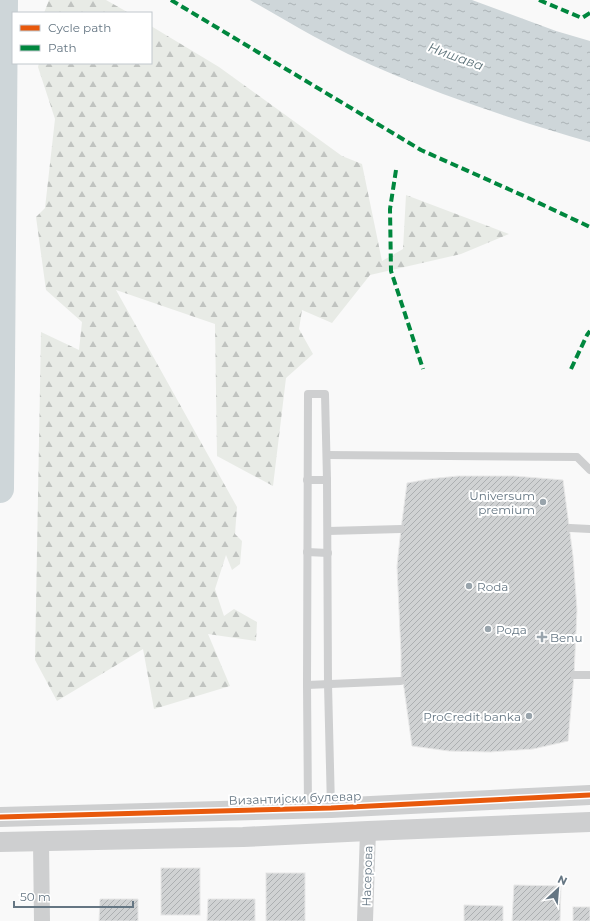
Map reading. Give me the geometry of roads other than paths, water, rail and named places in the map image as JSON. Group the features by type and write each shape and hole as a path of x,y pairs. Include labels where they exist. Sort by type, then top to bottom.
{"street":[{"name":"Византијски булевар","path":"0,817 331,808 590,795"},
{"path":"0,842 243,837 590,822"},
{"name":"Насерова","path":"365,921 368,831"},
{"path":"34,842 42,921"}],"lane":[{"path":"308,808 308,394 325,394 328,531 328,684 331,808"},
{"path":"327,455 577,457 590,470"},
{"path":"307,480 327,480"},
{"path":"570,528 590,529"},
{"path":"328,531 400,529"},
{"path":"307,552 328,553"},
{"path":"574,675 590,675"},
{"path":"307,685 401,681"}],"water":[{"name":"Нишава","path":"250,0 472,0 556,31 590,41 590,142 498,113 443,94 395,75 336,48"}],"waterway":[{"path":"0,489 4,0"}],"place":[{"name":"Universum premium","path":"543,502"},
{"name":"Roda","path":"469,586"},
{"name":"Рода","path":"488,629"},
{"name":"Benu","path":"542,637"},
{"name":"ProCredit banka","path":"529,716"}]}
